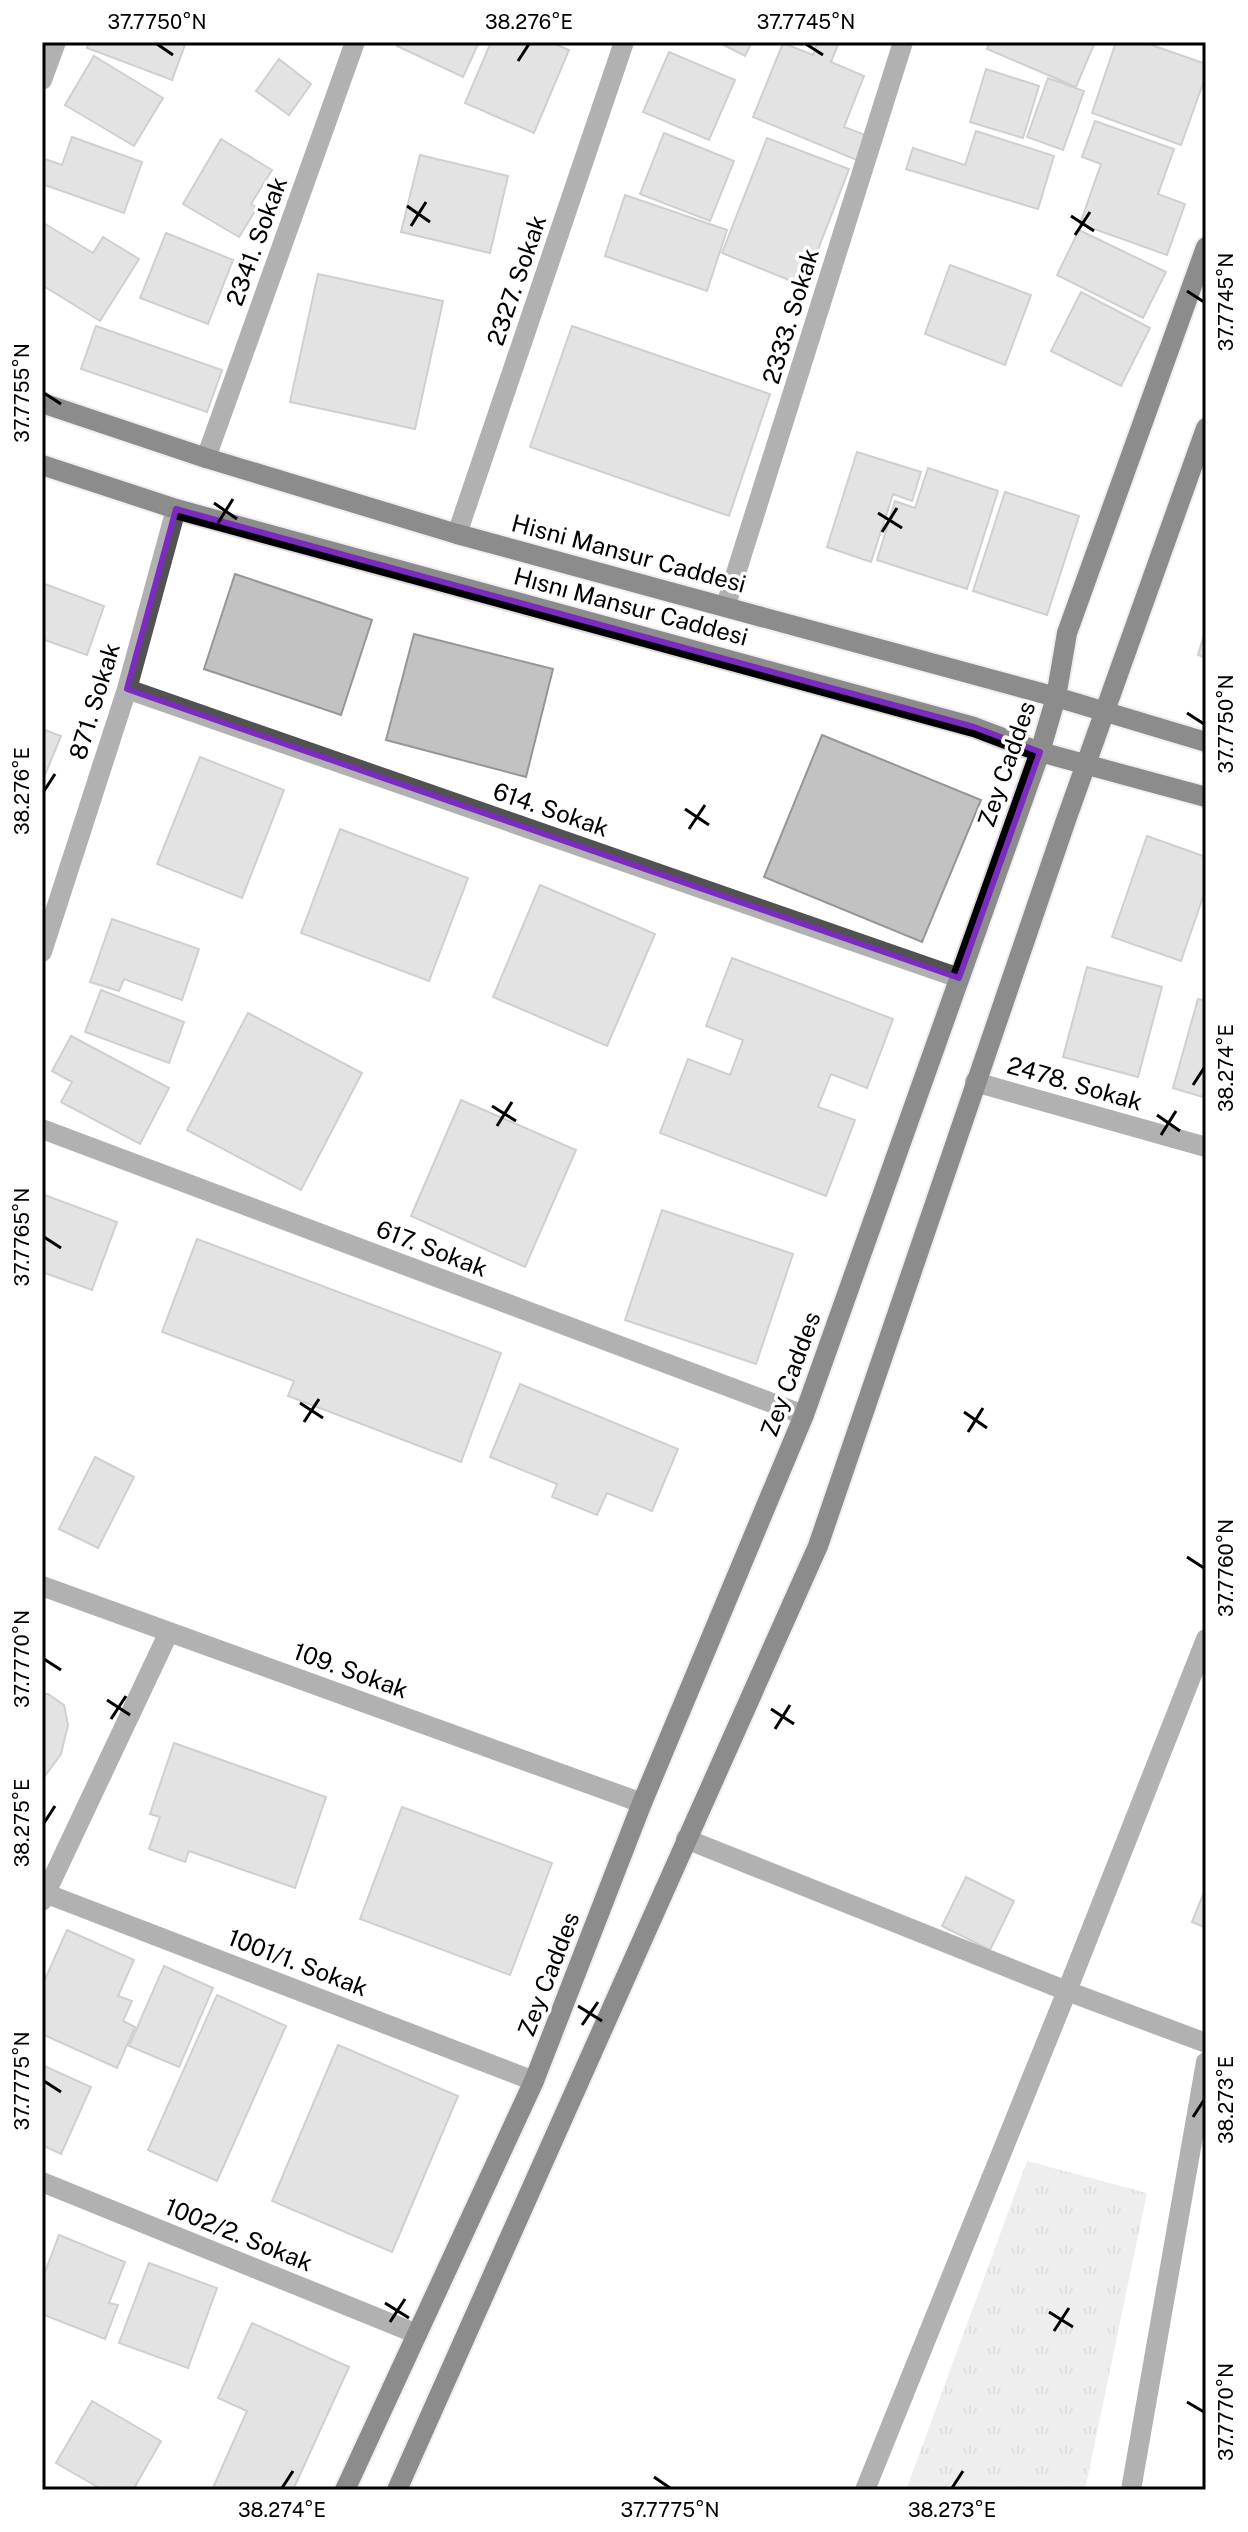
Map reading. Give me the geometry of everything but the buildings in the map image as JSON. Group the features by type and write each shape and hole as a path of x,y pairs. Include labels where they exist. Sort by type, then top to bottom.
{"main road":[{"name":"Zey Caddes","path":"345,2490 534,2081 642,1803 804,1415 1040,752 1056,697 1067,633 1206,247"},
{"name":"Hisni Mansur Caddesi","path":"42,403 206,458 457,534 726,605 1206,742"},
{"path":"397,2490 818,1546 975,1082 1206,428"},
{"name":"Hısnı Mansur Caddesi","path":"42,465 176,509 974,727 1040,752 1206,797"}],"street":[{"path":"42,80 56,42"},
{"name":"2341. Sokak","path":"206,458 355,42"},
{"name":"2327. Sokak","path":"457,534 624,42"},
{"name":"2333. Sokak","path":"726,605 903,42"},
{"name":"871. Sokak","path":"42,952 127,689 176,509"},
{"name":"614. Sokak","path":"127,689 959,978"},
{"name":"2478. Sokak","path":"975,1082 1206,1147"},
{"name":"617. Sokak","path":"42,1129 804,1415"},
{"name":"109. Sokak","path":"42,1586 642,1803"},
{"path":"43,1895 169,1632"},
{"path":"865,2490 1206,1639"},
{"path":"686,1839 1206,2043"},
{"name":"1001/1. Sokak","path":"43,1895 534,2081"},
{"path":"1131,2490 1206,2062"},
{"name":"1002/2. Sokak","path":"42,2182 417,2334"}],"highlighted area":[{"path":"176,509 974,727 1040,752 959,978 127,689"}],"green space":[{"path":"1027,2161 1147,2193 1085,2490 906,2490"}]}
